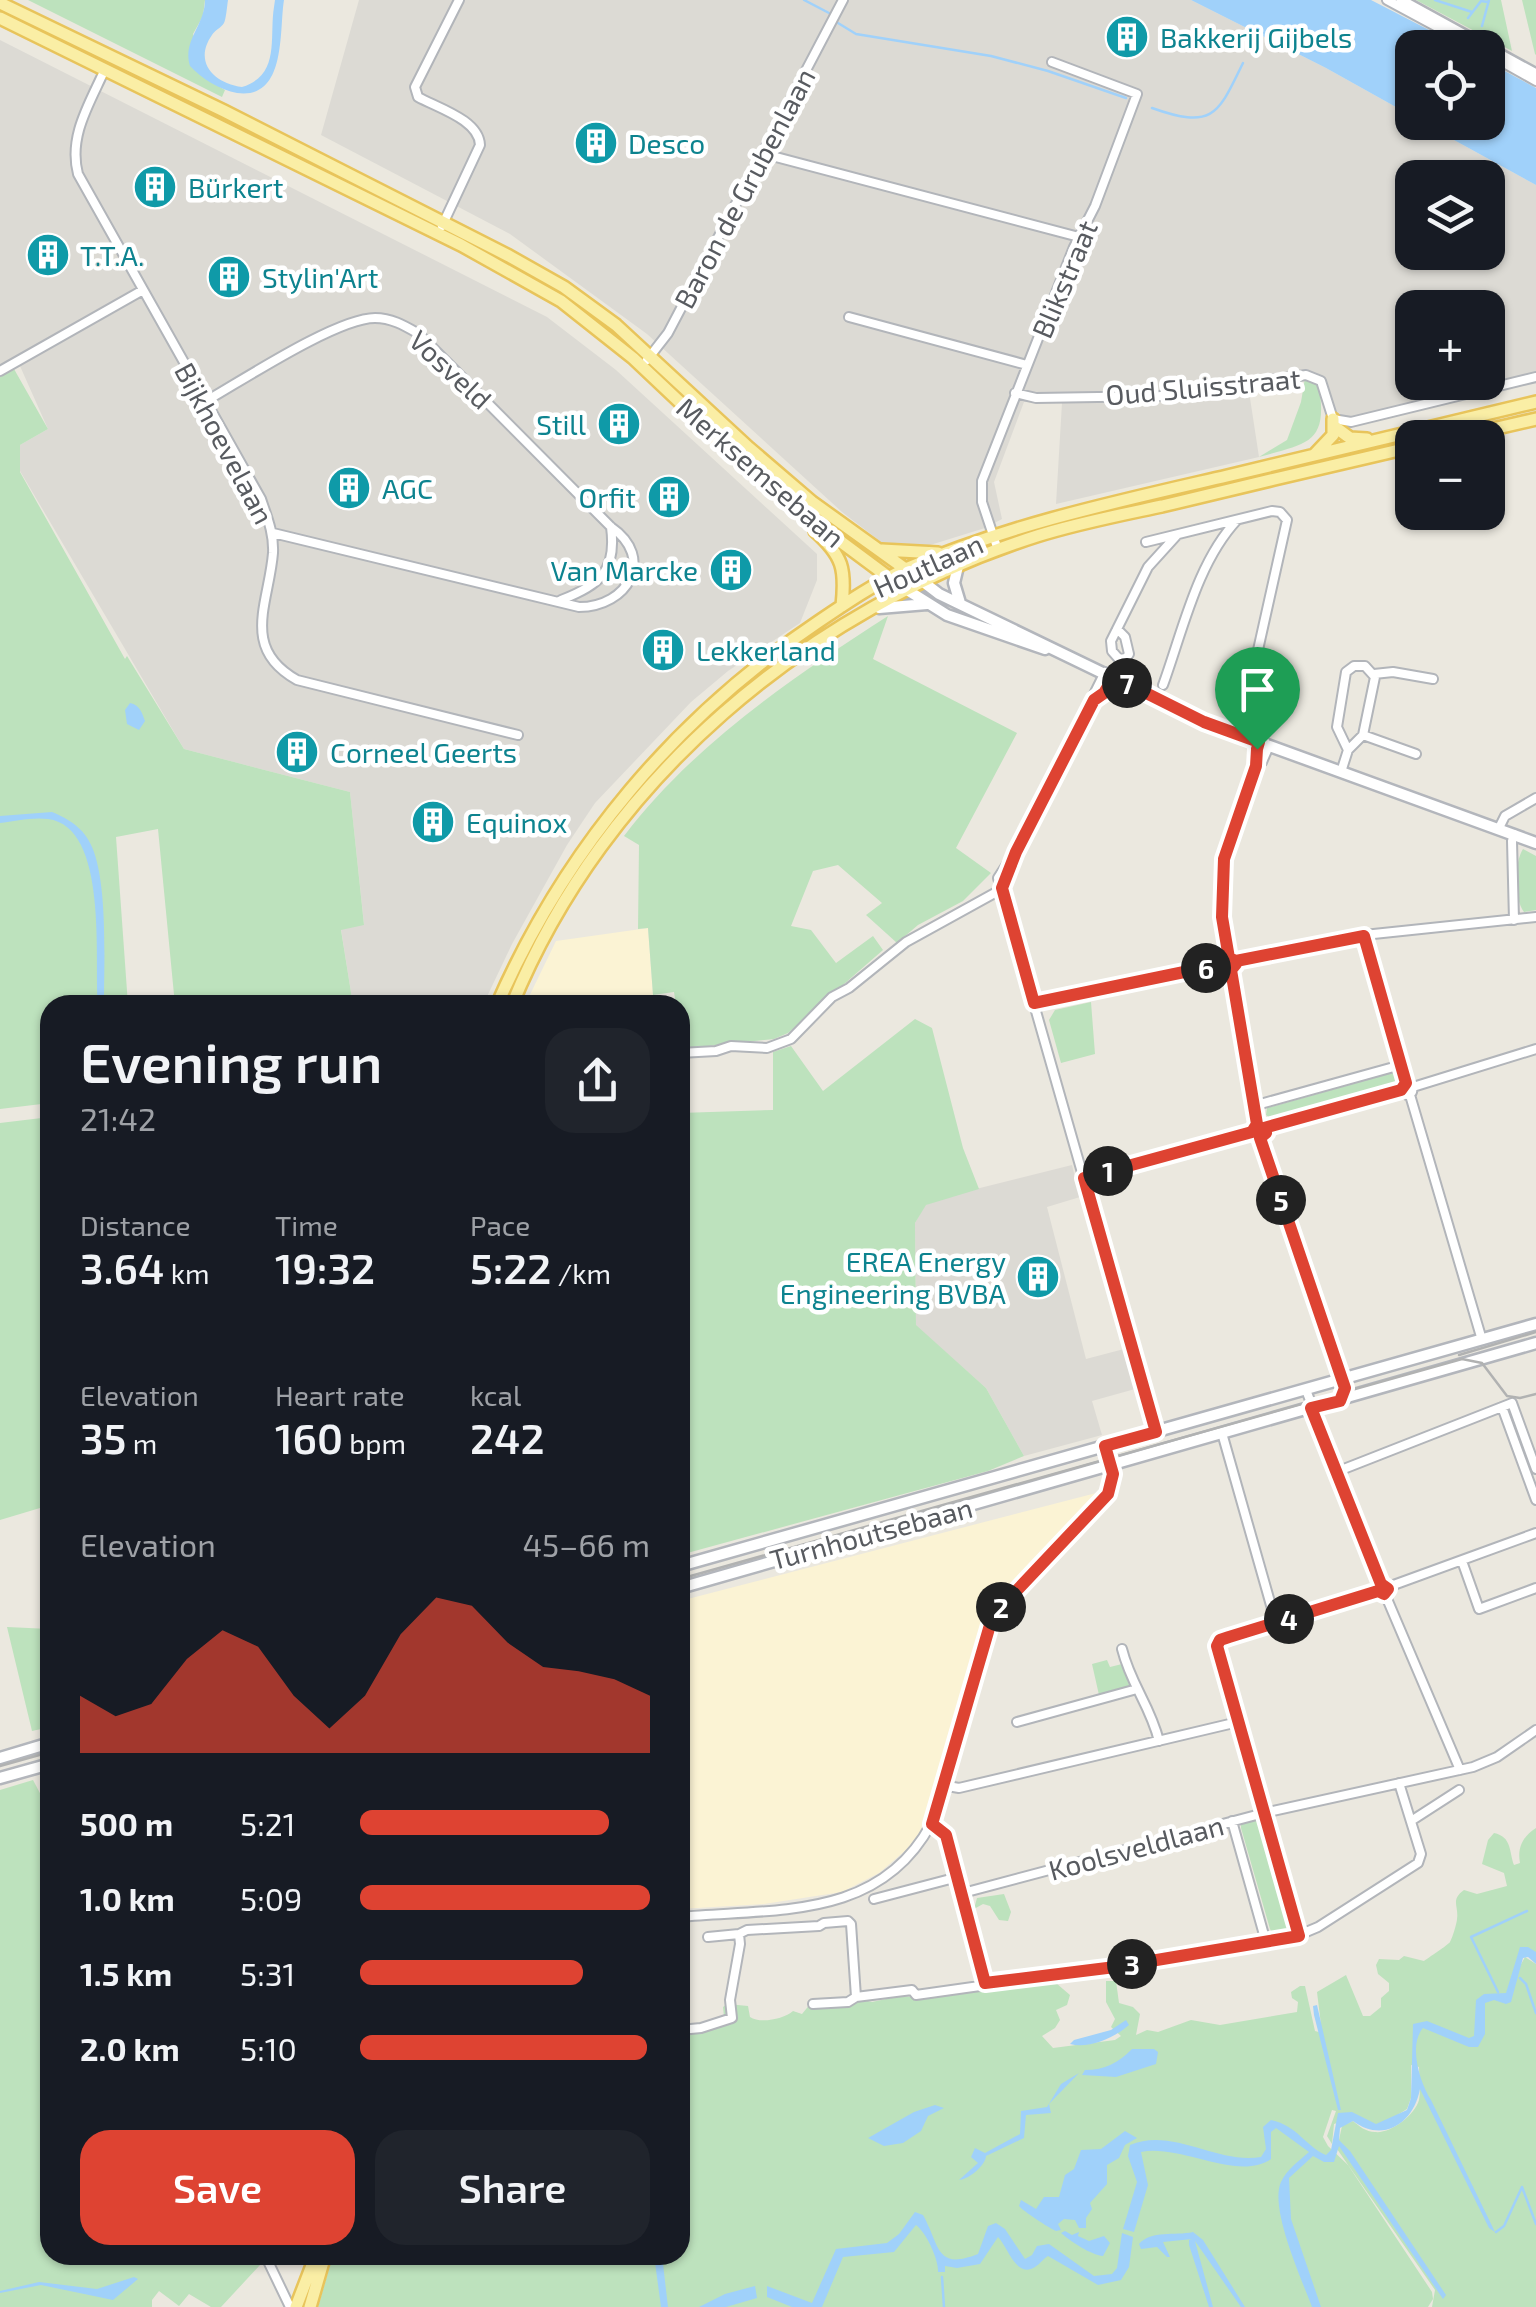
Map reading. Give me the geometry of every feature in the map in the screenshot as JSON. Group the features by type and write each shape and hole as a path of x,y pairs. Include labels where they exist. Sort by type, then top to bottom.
{"main road":[{"name":"Merksemsebaan","path":"0,3 594,307 812,502 960,604 1204,722 1536,842"},
{"name":"Merksemsebaan","path":"0,18 108,61"},
{"name":"Merksemsebaan","path":"540,280 642,366 741,460 904,588 928,604 988,632 1031,646 1057,649"},
{"name":"Houtlaan","path":"502,995 567,873 629,790 688,726 789,642 890,578 993,536 1076,511 1536,402"},
{"path":"1505,426 1536,418"},
{"path":"1312,456 1330,440 1334,423 1350,438 1382,440"},
{"name":"Houtlaan","path":"517,995 578,882 667,768 743,696 860,614 922,580 998,550 1079,525 1395,451"},
{"path":"805,514 841,561 842,606"},
{"path":"878,549 948,553"},
{"path":"958,566 954,583 960,604"},
{"path":"860,614 886,606 928,604"},
{"name":"Turnhoutsebaan","path":"690,1563 1536,1324"},
{"name":"Turnhoutsebaan","path":"690,1585 1536,1343"},
{"path":"0,1758 40,1746"},
{"path":"0,1778 40,1767"},
{"path":"293,2307 312,2265"},
{"path":"310,2307 322,2265"}],"street":[{"path":"441,228 480,145 480,136 471,125 418,97 415,87 459,0"},
{"name":"Baron de Grubenlaan","path":"642,366 668,333 842,0"},
{"path":"1387,0 1443,30"},
{"path":"1401,0 1536,78"},
{"name":"Bijkhoevelaan","path":"108,61 78,130 74,159 78,174 261,499 272,533 261,634 272,660 284,673 308,683 518,736"},
{"name":"Blikstraat","path":"998,550 980,489 1015,393 1096,206 1137,94 1052,62"},
{"path":"1505,62 1536,78"},
{"path":"761,153 1080,238"},
{"path":"0,371 143,290"},
{"path":"849,317 1027,364"},
{"name":"Vosveld","path":"206,401 341,325 356,320 387,319 419,334 634,548 633,570 625,587 604,604 579,607 272,533"},
{"name":"Oud Sluisstraat","path":"1015,393 1036,398 1160,396 1306,374 1321,381 1334,423 1352,422 1536,377"},
{"path":"1146,542 1272,511 1280,512 1287,520 1239,735"},
{"path":"1164,685 1210,558 1221,537 1238,520"},
{"path":"562,600 598,582 611,556 611,526"},
{"path":"1117,629 1148,566 1178,535"},
{"path":"1348,750 1337,727 1346,672 1359,665 1374,674"},
{"path":"1374,674 1382,671 1432,678"},
{"path":"690,1052 731,1046 760,1049 791,1039 832,997 906,942 1001,886 1110,674"},
{"path":"1341,772 1348,750 1363,735 1374,674"},
{"path":"1363,735 1416,754"},
{"path":"1264,744 1254,760 1256,766 1224,859 1222,917 1258,1128 1255,1138 1260,1138 1342,1379 1345,1392 1340,1401"},
{"path":"1499,828 1505,816 1536,798"},
{"path":"1514,834 1514,920"},
{"path":"1001,886 1156,1432"},
{"path":"1034,1003 1364,936 1536,917"},
{"path":"1364,936 1482,1340"},
{"path":"1084,1178 1407,1089 1536,1049"},
{"path":"1253,1106 1401,1064"},
{"path":"1306,1390 1383,1589 1460,1770"},
{"path":"1336,1472 1512,1403 1536,1470"},
{"path":"1502,1406 1536,1500"},
{"path":"1222,1433 1276,1623"},
{"path":"690,1917 804,1908 858,1894 904,1861 932,1824 990,1625 1004,1604 1105,1499 1113,1484 1105,1446"},
{"path":"1061,1458 1074,1477"},
{"path":"1061,1458 1062,1480"},
{"path":"1299,1936 1218,1642 1536,1534"},
{"path":"1462,1560 1479,1609 1536,1588"},
{"path":"1122,1649 1129,1678 1152,1715 1159,1741"},
{"path":"1016,1722 1137,1690"},
{"path":"942,1785 959,1788 1238,1722"},
{"name":"Koolsveldlaan","path":"963,1893 1264,1813 1460,1770 1498,1757 1536,1730"},
{"path":"813,2004 1115,1967 1299,1936 1414,1869 1421,1854 1399,1783"},
{"path":"1411,1821 1460,1790"},
{"path":"1232,1821 1266,1942"},
{"path":"932,1824 946,1835 985,1983"},
{"path":"874,1900 958,1877"},
{"path":"708,1937 848,1921 852,1924 856,1997"},
{"path":"690,2029 732,2018 730,2000 740,1944 738,1934"},
{"path":"270,2265 293,2307"},
{"path":"282,2291 303,2288"}],"shaded area":[{"path":"359,0 1191,0 1395,107 1395,140 1454,140 1490,160 1395,160 1395,270 1505,270 1505,168 1536,185 1536,377 1505,385 1505,290 1395,290 1395,400 1441,400 1351,422 1333,419 1316,377 1248,385 1259,457 1056,504 1062,403 1024,402 994,482 1002,519 927,546 881,542 842,512 647,334 510,234 321,135"},
{"path":"0,40 547,317 616,370 817,554 817,580 800,623 728,671 691,702 595,803 567,845 488,995 351,995 341,929 364,924 350,792 184,749 20,471 20,445 48,429 16,357 0,364"},
{"path":"648,928 653,995 530,995 556,941"},
{"path":"1072,1165 1080,1197 1047,1207 1086,1359 1124,1349 1135,1389 1092,1401 1102,1435 1024,1456 986,1388 916,1326 915,1223 925,1205"},
{"path":"1100,1492 1090,1509 989,1616 923,1828 907,1849 879,1873 842,1892 764,1904 690,1908 690,1598"}],"green space":[{"path":"28,0 205,0 203,16 193,34 208,80 225,90 222,97"},
{"path":"1416,0 1501,0 1512,51 1505,47 1505,30 1472,30"},
{"path":"1522,0 1536,0 1536,55 1535,54"},
{"path":"14,369 48,429 20,445 20,472 125,659 127,656 184,749 350,792 364,925 341,930 351,995 174,995 158,829 116,837 127,995 40,995 40,1104 0,1109 0,377"},
{"path":"1305,378 1319,386 1317,430 1302,444 1259,457 1287,440"},
{"path":"888,616 873,659 1017,733 956,848 991,873 963,901 918,925 897,943 866,915 882,903 838,865 813,871 791,926 811,930 836,963 873,936 883,950 788,1033 774,1039 690,1048 690,995 653,995 648,928 638,929 639,845 624,836 652,802 713,742 816,663"},
{"path":"1523,849 1536,856 1536,910 1524,912 1516,881"},
{"path":"1091,1002 1095,1054 1061,1063 1049,1020 1055,1010"},
{"path":"915,1019 932,1028 963,1148 979,1189 926,1205 915,1223 916,1325 986,1388 1024,1456 988,1471 690,1552 690,1113 773,1110 773,1052 791,1046 823,1091"},
{"path":"1395,1072 1400,1078 1398,1084 1271,1119 1266,1115 1267,1108"},
{"path":"40,1118 40,1508 0,1520 0,1123"},
{"path":"7,1627 40,1629 40,1729 32,1731"},
{"path":"1107,1660 1110,1667 1122,1664 1130,1687 1099,1695 1092,1664"},
{"path":"33,1780 40,1793 40,2265 260,2265 221,2307 211,2307 189,2294 179,2306 159,2291 152,2307 0,2307 0,1790"},
{"path":"1258,1818 1291,1926 1289,1932 1274,1935 1270,1929 1241,1828 1241,1823"},
{"path":"1536,1828 1536,1955 1522,1951 1520,1966 1525,1957 1536,1964 1536,2307 1432,2307 1435,2290 1337,2149 1342,2126 1353,2121 1369,2131 1381,2132 1413,2112 1420,2084 1419,2067 1411,2065 1407,2109 1383,2124 1373,2124 1358,2116 1334,2124 1332,2144 1327,2136 1336,2111 1332,2110 1323,2137 1348,2165 1432,2292 1428,2307 318,2307 330,2265 690,2265 690,2028 724,2017 723,2007 727,2004 748,2006 750,2017 766,2020 793,2011 802,2014 811,2003 860,1999 872,2002 900,1996 932,1998 1038,1981 1056,1983 1070,1995 1067,2005 1056,2010 1060,2020 1055,2028 1042,2036 1053,2048 1121,2036 1111,2027 1115,2019 1106,2002 1106,1981 1116,1981 1119,2003 1140,2014 1136,2035 1191,2020 1220,2025 1297,2012 1298,2002 1291,1992 1305,1986 1315,2031 1322,2033 1317,1992 1346,1975 1363,2016 1370,2016 1381,2007 1381,1998 1389,1991 1389,1983 1378,1974 1379,1959 1399,1960 1404,1956 1424,1961 1448,1944 1456,1924 1456,1900 1464,1890 1477,1894 1507,1886 1504,1873 1482,1864 1488,1840 1494,1833 1504,1838 1514,1865 1520,1863 1524,1839"},
{"path":"1004,1894 1011,1912 1008,1921 999,1920 990,1906 983,1904 974,1909 977,1898"}],"water":[{"path":"205,0 228,0 224,23 207,45 209,70 223,81 242,87 263,74 268,64 275,0 284,0 277,60 265,86 253,92 231,92 190,66 189,49"},
{"path":"1191,0 1371,0 1429,30 1395,30 1395,107"},
{"path":"1505,71 1536,88 1536,185 1505,168 1505,160 1490,160 1454,140 1505,140"},
{"path":"130,703 138,707 145,721 139,730 127,724 125,710"},
{"path":"52,812 70,821 89,840 101,881 104,995 98,995 94,898 81,845 67,827 48,819 0,823 0,816"},
{"path":"1520,1947 1536,1952 1536,1964 1528,1957 1523,1958 1511,2002 1485,2003 1485,2034 1478,2047 1423,2028 1416,2044 1423,2084 1495,2232 1489,2228 1420,2089 1411,2111 1396,2126 1376,2130 1353,2121 1340,2128 1339,2140 1446,2295 1443,2299 1339,2146 1334,2162 1313,2156 1289,2178 1291,2219 1321,2307 1312,2307 1288,2244 1278,2194 1286,2173 1309,2152 1276,2128 1271,2132 1271,2159 1258,2165 1226,2165 1174,2153 1141,2152 1148,2185 1134,2232 1123,2229 1137,2182 1128,2156 1130,2145 1163,2140 1228,2156 1261,2157 1266,2149 1263,2127 1271,2120 1288,2127 1326,2155 1331,2150 1338,2113 1352,2112 1376,2124 1407,2110 1411,2098 1413,2024 1427,2021 1469,2038 1474,2036 1476,2000 1484,1994 1506,1993"},
{"path":"1317,2005 1341,2110 1314,2015 1313,2006"},
{"path":"1126,2020 1129,2025 1109,2038 1093,2044 1070,2044 1111,2030"},
{"path":"1132,2049 1154,2049 1158,2052 1156,2064 1116,2077 1082,2075 1085,2070 1111,2065"},
{"path":"1079,2073 1049,2104 1051,2113 1026,2115 1024,2138 986,2156 976,2171 959,2180 978,2163 971,2157 975,2148 985,2153 1020,2134 1021,2111 1047,2107 1061,2084"},
{"path":"935,2105 944,2108 928,2116 921,2131 903,2143 884,2146 868,2138 914,2112"},
{"path":"1125,2131 1137,2138 1107,2165 1107,2184 1090,2203 1086,2228 1079,2228 1075,2220 1064,2219 1058,2224 1061,2230 1056,2231 1019,2206 1021,2200 1036,2209 1044,2197 1059,2197 1065,2175 1074,2169 1081,2150 1101,2149"},
{"path":"915,2212 923,2215 946,2257 978,2254 988,2226 996,2223 1005,2229 1025,2259 1037,2246 1049,2244 1094,2276 1112,2274 1117,2268 1122,2233 1133,2237 1129,2267 1121,2280 1098,2285 1048,2256 1035,2267 1023,2269 998,2237 980,2264 945,2266 945,2272 938,2272 931,2247 916,2225 894,2252 843,2257 822,2307 792,2307 767,2297 767,2286 812,2303 836,2249 887,2243"},
{"path":"1079,2232 1078,2236 1089,2241 1104,2236 1110,2243 1103,2256 1098,2255 1061,2233 1072,2235"},
{"path":"1193,2232 1203,2240 1245,2307 1241,2307 1195,2241 1213,2307 1209,2307 1189,2245 1192,2239 1163,2242 1170,2257 1157,2247 1141,2249 1139,2244 1157,2235"},
{"path":"655,2265 663,2265 668,2307 661,2307"},
{"path":"138,2279 113,2300 41,2285 0,2293 39,2282 97,2289"},
{"path":"755,2286 757,2298 726,2307 699,2307 725,2294"}],"waterway":[{"path":"804,0 829,13"},
{"path":"1435,0 1472,12"},
{"path":"1482,26 1489,0"},
{"path":"1468,18 1481,1 1488,2"},
{"path":"838,23 856,34 991,56 1126,98"},
{"path":"1152,108 1189,117 1211,113 1227,95 1243,63"},
{"path":"1498,1992 1471,1937 1527,1911"},
{"path":"1520,1978 1536,2013"},
{"path":"1496,2232 1504,2226 1522,2187 1536,2224"},
{"path":"942,2277 944,2307"}],"tram line":[{"path":"1459,1355 1536,1332"},
{"path":"690,1576 1462,1359 1482,1363 1507,1396 1536,1394"},
{"path":"0,1766 40,1755"}],"place":[{"name":"Bakkerij Gijbels","path":"1127,37"},
{"name":"Desco","path":"596,143"},
{"name":"Bürkert","path":"155,187"},
{"name":"T.T.A.","path":"48,255"},
{"name":"Stylin'Art","path":"229,277"},
{"name":"Still","path":"619,424"},
{"name":"AGC","path":"349,488"},
{"name":"Orfit","path":"669,497"},
{"name":"Van Marcke","path":"731,570"},
{"name":"Lekkerland","path":"663,650"},
{"name":"Corneel Geerts","path":"297,752"},
{"name":"Equinox","path":"433,822"},
{"name":"EREA Energy Engineering BVBA","path":"1038,1277"}],"route":[{"path":"1257,749 1256,766 1224,859 1222,889 1224,933 1229,958 1236,964 1231,970 1257,1124 1252,1132 1084,1178 1156,1432 1105,1446 1113,1474 1108,1494 994,1617 982,1645 932,1824 946,1835 985,1983 1115,1967 1299,1936 1218,1642 1378,1591 1388,1592 1387,1585 1381,1584 1311,1408 1340,1401 1345,1388 1260,1138 1266,1133 1264,1128 1401,1090 1406,1083 1364,936 1236,961 1229,958 1218,965 1034,1003 1002,888 1016,852 1094,700 1114,677 1204,722 1259,742 1257,749"}]}
